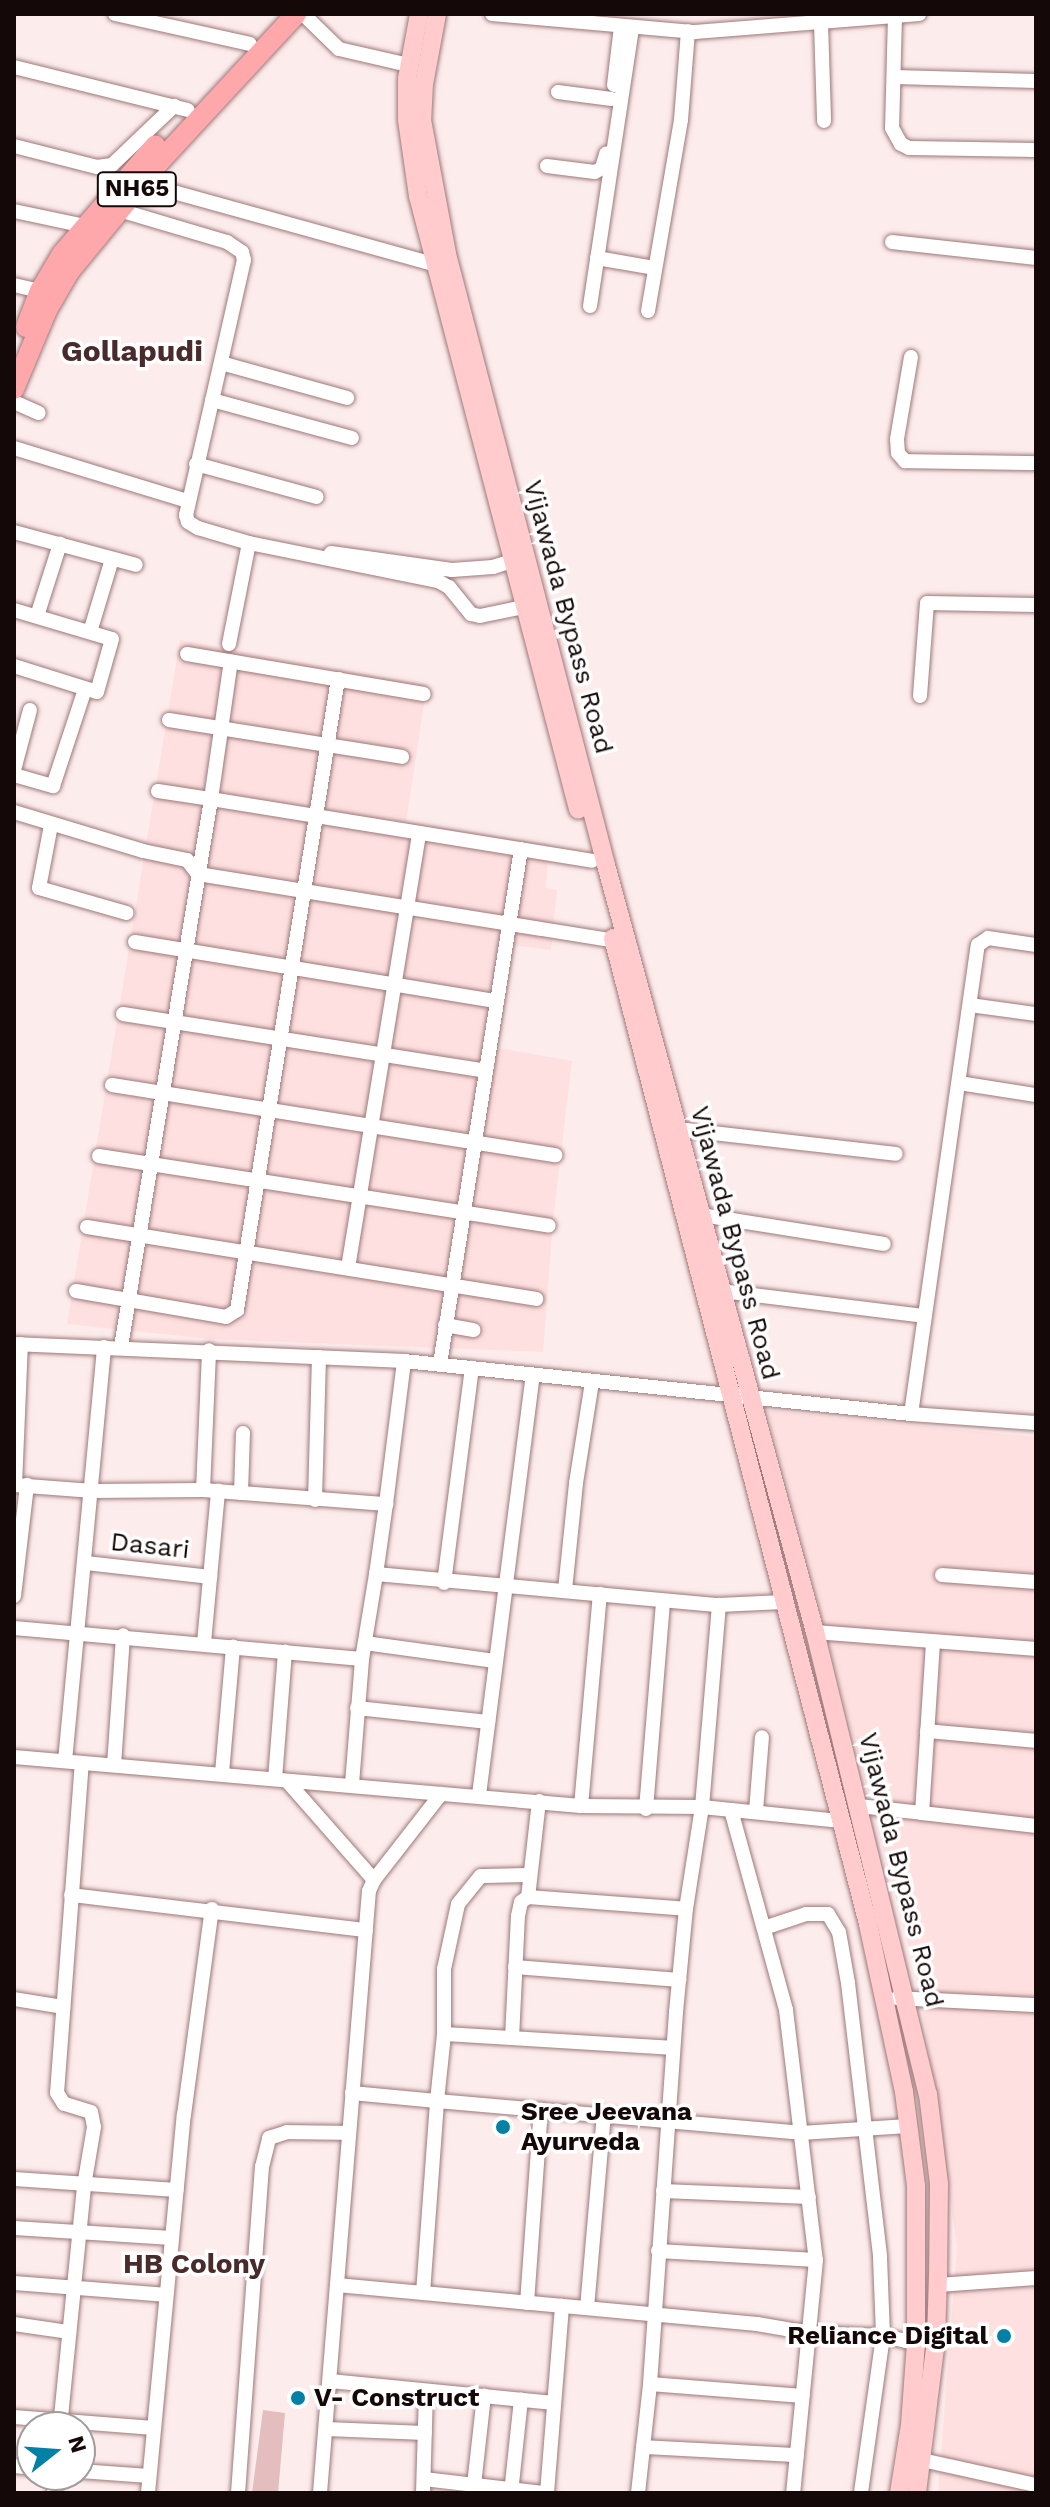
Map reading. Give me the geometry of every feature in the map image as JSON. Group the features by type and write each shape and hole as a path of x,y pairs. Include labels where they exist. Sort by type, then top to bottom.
{"highway":[{"name":"NH65","path":"14,357 40,291 85,226 181,108 250,44 277,14"},
{"name":"NH65","path":"14,389 47,310 69,272 141,183 296,14"}],"main road":[{"name":"Vijawada Bypass Road","path":"419,14 409,65 407,120 434,264 592,861 621,942 678,1129 721,1291 783,1602 841,1821 884,2001 916,2186 916,2343 910,2425 899,2493"},
{"name":"Vijawada Bypass Road","path":"437,14 424,84 422,120 426,155 451,269 621,942 740,1396 815,1632 906,1996 933,2125 939,2202 936,2340 917,2493"}],"street":[{"path":"115,14 250,44"},
{"path":"303,14 339,49 409,65"},
{"path":"492,14 688,31 919,14"},
{"path":"895,16 892,128 901,144 909,148 1036,150"},
{"path":"821,23 824,121"},
{"path":"547,166 595,172 602,168 627,26"},
{"path":"590,306 627,26"},
{"path":"648,311 681,120 688,31"},
{"path":"14,67 181,108"},
{"path":"895,77 1036,81"},
{"path":"558,92 612,99"},
{"path":"14,146 97,167 112,165 181,108"},
{"path":"141,183 434,264"},
{"path":"119,210 227,242 242,252 244,260 187,501 186,515 193,526 249,543 438,581 449,587 471,614 480,616 524,607"},
{"path":"14,211 85,226"},
{"path":"892,242 1036,258"},
{"path":"597,258 655,268"},
{"path":"14,285 40,291"},
{"path":"911,357 897,439 898,453 905,461 1036,463"},
{"path":"221,363 347,398"},
{"path":"212,400 352,438"},
{"path":"14,402 39,413"},
{"path":"14,448 187,501"},
{"path":"196,464 317,497"},
{"path":"14,532 136,565"},
{"path":"229,644 249,543"},
{"path":"37,616 60,544"},
{"path":"331,553 452,570 493,567 512,561"},
{"path":"90,632 112,559"},
{"path":"920,696 927,603 1036,605"},
{"path":"14,610 112,639 97,692 14,666"},
{"path":"187,654 424,694"},
{"path":"121,1347 231,661"},
{"path":"76,1291 233,1315 293,969 338,679"},
{"path":"30,710 14,772 53,786 85,689"},
{"path":"169,720 402,757"},
{"path":"158,791 592,861"},
{"path":"14,812 51,825 187,860 198,874 621,942"},
{"path":"51,825 39,888 127,913"},
{"path":"348,1268 419,835"},
{"path":"440,1364 521,849"},
{"path":"911,1414 981,940 1036,945"},
{"path":"135,942 497,1001"},
{"path":"970,1005 1036,1014"},
{"path":"123,1014 486,1071"},
{"path":"959,1083 1036,1095"},
{"path":"112,1085 556,1155"},
{"path":"678,1129 896,1154"},
{"path":"99,1156 549,1226"},
{"path":"701,1215 884,1244"},
{"path":"87,1227 536,1299"},
{"path":"721,1291 924,1316"},
{"path":"445,1325 474,1330"},
{"path":"14,1596 18,1344 209,1350 404,1361 911,1414 1036,1423"},
{"path":"65,1761 93,1491 104,1347"},
{"path":"204,1643 210,1577 209,1350"},
{"path":"315,1500 319,1357"},
{"path":"352,1784 362,1659 404,1361"},
{"path":"444,1583 472,1368"},
{"path":"479,1795 533,1375"},
{"path":"565,1590 592,1382"},
{"path":"241,1493 243,1433"},
{"path":"18,1485 93,1491 210,1491 386,1504"},
{"name":"Dasari","path":"86,1563 210,1577"},
{"path":"376,1574 444,1583 565,1590 719,1605 783,1602"},
{"path":"942,1575 1036,1582"},
{"path":"581,1806 600,1594"},
{"path":"646,1809 663,1601"},
{"path":"638,2493 650,2384 672,2048 686,1909 702,1807 719,1605"},
{"path":"14,1628 79,1631 362,1659"},
{"path":"815,1632 1036,1649"},
{"path":"114,1765 123,1635"},
{"path":"922,1813 933,1642"},
{"path":"365,1643 495,1661"},
{"path":"222,1773 233,1646"},
{"path":"285,1651 281,1780 374,1880"},
{"path":"357,1708 488,1722"},
{"path":"927,1731 1036,1741"},
{"path":"756,1811 762,1737"},
{"path":"14,1757 581,1806 646,1809 702,1807 841,1821"},
{"path":"61,2411 94,2118 85,2108 64,2104 57,2093 82,1763"},
{"path":"320,2493 366,1930 374,1880 441,1794"},
{"path":"528,1897 539,1801"},
{"path":"859,1806 1036,1826"},
{"path":"731,1810 786,2010 816,2260 793,2493"},
{"path":"423,2293 444,2034 444,1969 458,1904 481,1876 530,1875"},
{"path":"71,1895 212,1909 366,1930"},
{"path":"512,2038 521,1902 528,1897 686,1909"},
{"path":"148,2493 165,2295 212,1909"},
{"path":"764,1928 821,1912 834,1920 848,1983 880,2257 883,2336 861,2493"},
{"path":"515,1967 679,1980"},
{"path":"884,2001 906,1996 1036,2005"},
{"path":"14,1999 63,2007"},
{"path":"444,2034 672,2048"},
{"path":"352,2093 801,2133 908,2126"},
{"path":"527,2303 541,2110"},
{"path":"587,2308 604,2115"},
{"path":"238,2493 262,2167 269,2138 287,2132 349,2133"},
{"path":"14,2179 177,2190"},
{"path":"663,2191 809,2197"},
{"path":"14,2228 172,2238"},
{"path":"658,2251 816,2260"},
{"path":"938,2285 1036,2278"},
{"path":"14,2283 165,2295"},
{"path":"337,2285 587,2308 809,2333 883,2336 916,2343"},
{"path":"426,2391 423,2486 474,2485 511,2492 545,2493 562,2306"},
{"path":"14,2324 69,2332"},
{"path":"330,2381 554,2403"},
{"path":"650,2384 803,2396"},
{"path":"474,2485 484,2396"},
{"path":"511,2492 521,2400"},
{"path":"96,2426 154,2428"},
{"path":"326,2429 425,2433"},
{"path":"643,2447 797,2455"},
{"path":"922,2460 1036,2485"},
{"path":"96,2472 149,2476"}],"shaded area":[{"path":"180,640 427,685 406,822 549,844 546,888 557,890 551,950 514,945 498,1048 572,1061 553,1220 543,1352 211,1339 67,1324"},
{"path":"767,1410 1036,1437 1036,2493 938,2493 957,2247 919,1986"},
{"path":"263,2410 285,2413 278,2493 252,2493"}],"place":[{"name":"Sree Jeevana Ayurveda","path":"503,2127"},
{"name":"Reliance Digital","path":"1004,2336"},
{"name":"V- Construct","path":"298,2398"}],"district":[{"name":"Gollapudi","path":"132,351"},
{"name":"HB Colony","path":"194,2264"}]}
